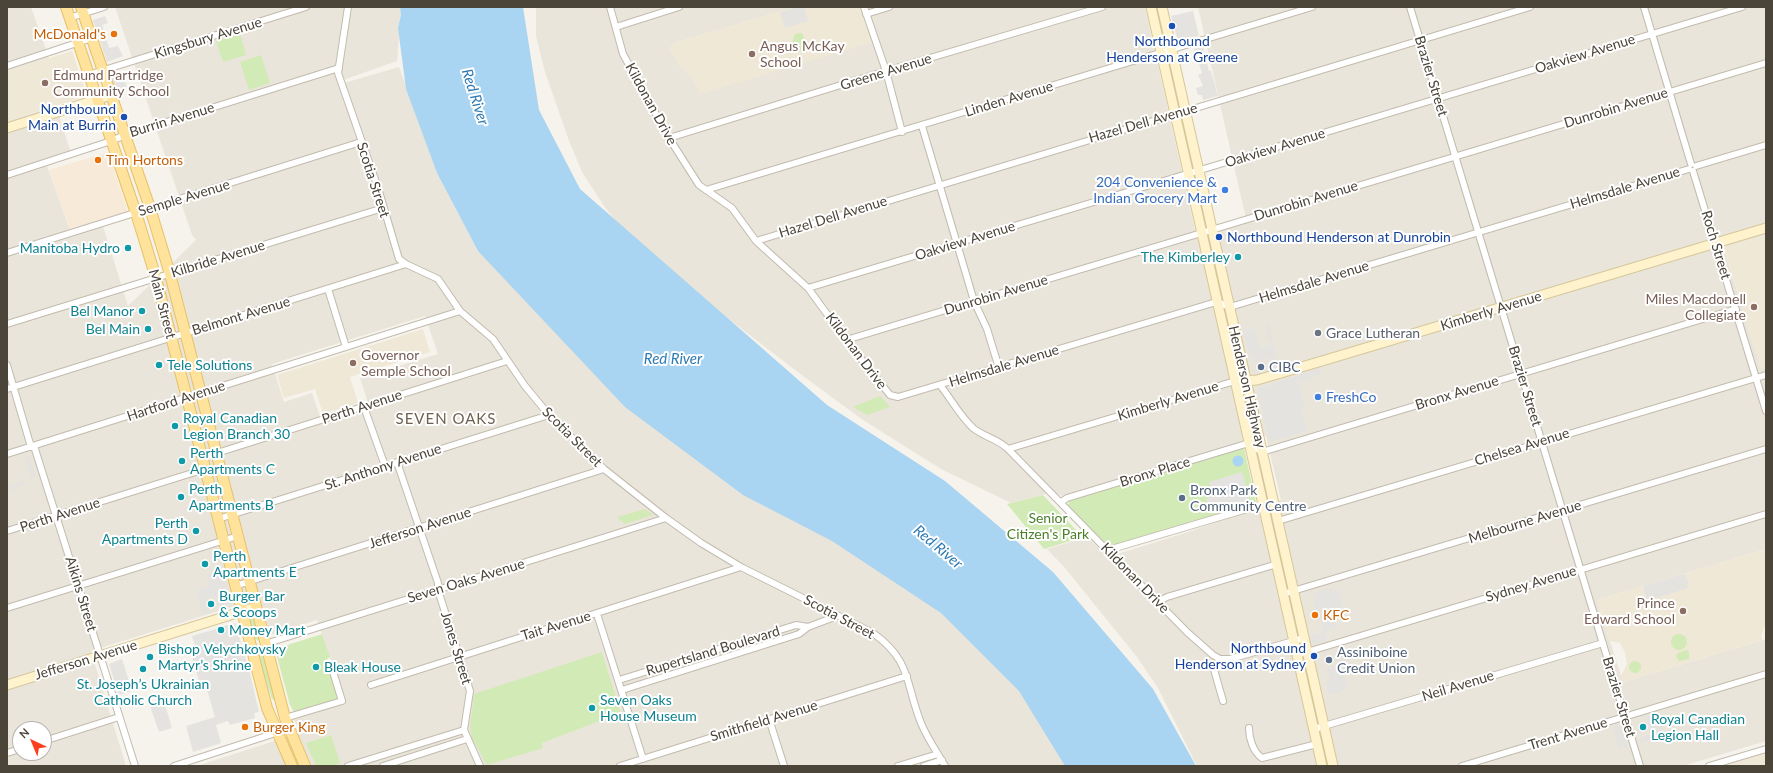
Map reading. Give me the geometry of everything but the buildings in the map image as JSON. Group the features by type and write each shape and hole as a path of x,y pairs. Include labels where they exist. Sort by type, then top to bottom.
{"main road":[{"name":"Main Street","path":"66,7 136,213 156,278 204,469 224,540 267,708 292,766"},
{"name":"Henderson Highway","path":"1151,7 1322,766"},
{"name":"Henderson Highway","path":"1162,7 1333,766"},
{"name":"Main Street","path":"82,10 150,208 170,274 280,701 288,729 305,766"},
{"path":"7,128 111,95"},
{"name":"Kimberly Avenue","path":"1235,381 1246,382 1291,371 1766,228"},
{"path":"199,446 205,452 210,454 216,453"},
{"path":"204,469 214,469 222,476"},
{"name":"Jefferson Avenue","path":"7,685 256,606"},
{"path":"264,696 274,703 280,701"},
{"path":"1317,744 1328,741"}],"street":[{"path":"69,18 82,10 104,7"},
{"name":"Kingsbury Avenue","path":"88,75 306,7"},
{"name":"Scotia Street","path":"348,7 338,74 399,259 438,280 460,310 489,335 549,415 604,469 666,518 701,543 741,567 873,633 882,640 897,655 902,663 922,723 944,763"},
{"name":"Kildonan Drive","path":"610,7 623,54 669,138 699,185 732,208 756,241 808,288 846,340 890,395 898,397 940,385 973,427 981,433 996,440 1008,449 1187,632 1213,655 1220,659"},
{"path":"616,27 679,7"},
{"path":"864,7 886,71 902,132"},
{"path":"866,14 889,7"},
{"name":"Greene Avenue","path":"669,138 886,71 1102,7"},
{"name":"Linden Avenue","path":"706,190 1312,7"},
{"name":"Brazier Street","path":"1410,7 1640,766"},
{"name":"Hazel Dell Avenue","path":"756,241 940,184 1530,7"},
{"name":"Roch Street","path":"1644,7 1766,411"},
{"name":"Oakview Avenue","path":"808,288 1742,7"},
{"path":"7,66 92,38"},
{"name":"Dunrobin Avenue","path":"846,340 1766,63"},
{"name":"Burrin Avenue","path":"7,174 111,142 124,135 339,68"},
{"path":"922,126 974,301 987,329 999,368"},
{"name":"Semple Avenue","path":"7,253 361,142"},
{"name":"Helmsdale Avenue","path":"1230,307 1766,145"},
{"name":"Kilbride Avenue","path":"7,324 383,208"},
{"name":"Belmont Avenue","path":"10,388 171,336 406,264"},
{"path":"328,289 346,347"},
{"path":"1218,302 1230,307"},
{"name":"Helmsdale Avenue","path":"940,385 1218,302"},
{"name":"Bronx Avenue","path":"1262,452 1736,309"},
{"name":"Hartford Avenue","path":"7,454 460,310"},
{"name":"Perth Avenue","path":"216,453 364,407 507,360"},
{"name":"Aikins Street","path":"7,365 10,388 56,516 135,766"},
{"name":"Chelsea Avenue","path":"1278,522 1766,375"},
{"name":"Kimberly Avenue","path":"1008,449 1235,381"},
{"path":"364,407 385,466"},
{"name":"St. Anthony Avenue","path":"218,519 549,415"},
{"path":"1249,443 1262,452"},
{"name":"Bronx Place","path":"1061,502 1067,498 1249,443"},
{"name":"Melbourne Avenue","path":"1283,594 1766,449"},
{"name":"Jones Street","path":"397,462 438,583 438,590 470,691 464,730 480,766"},
{"name":"Perth Avenue","path":"7,531 204,469"},
{"name":"Jefferson Avenue","path":"235,586 604,469"},
{"path":"1110,552 1116,548 1274,501"},
{"name":"Sydney Avenue","path":"1297,655 1766,514"},
{"name":"Seven Oaks Avenue","path":"265,644 666,518"},
{"path":"7,608 238,536"},
{"path":"1158,602 1166,596 1277,564"},
{"name":"Tait Avenue","path":"371,685 741,567"},
{"path":"597,614 643,759"},
{"name":"Rupertsland Boulevard","path":"622,690 799,634 808,627 837,616"},
{"name":"Rupertsland Boulevard","path":"619,680 796,625 808,627"},
{"path":"1223,701 1213,666 1219,664 1220,659 1230,659 1304,638"},
{"name":"Neil Avenue","path":"1314,729 1603,643"},
{"path":"285,718 342,701 331,665"},
{"name":"Trent Avenue","path":"1462,766 1766,674"},
{"name":"Smithfield Avenue","path":"620,766 907,676"},
{"path":"52,738 119,717"},
{"path":"769,719 784,766"},
{"path":"1249,728 1249,733 1257,755 1262,758 1317,744"},
{"path":"174,766 288,729"},
{"path":"348,766 464,730"},
{"path":"383,766 467,739"},
{"path":"1708,766 1766,749"},
{"path":"898,766 938,754"},
{"path":"924,766 944,763"}],"shaded area":[{"path":"7,7 31,7 49,58 7,71"},
{"path":"115,7 400,7 401,15 398,28 397,61 343,80 344,83 399,67 437,173 478,251 852,536 1006,664 1084,766 197,766 299,733 294,719 345,703 317,620 270,635 260,598 91,651 126,766 7,766 7,121 56,106 72,156 46,163 71,233 102,223 128,306 196,240 192,235","holes":["425,316 438,354 360,378 370,410 323,425 312,393 284,402 272,364","602,652 621,713 541,743"]},
{"path":"536,7 795,7 674,43 669,50 682,68 692,77 873,42 862,7 1145,7 1195,230 1246,219 1198,7 1766,7 1766,235 1724,248 1761,368 1766,367 1766,549 1597,600 1623,682 1766,639 1766,741 1683,766 1197,766 1158,688 1137,657 1065,568 1047,549 1087,537 1108,557 1188,532 1281,500 1266,436 1066,496 1046,494 1011,503 941,469 863,420 803,376 721,313 626,234 604,206 582,172 568,138 545,72 536,36"},
{"name":"Angus McKay School","path":"795,7 862,7 873,42 700,94 692,77 682,68 669,50 674,43"},
{"path":"797,7 804,7 808,21 785,28 780,12"},
{"path":"1193,11 1199,36 1178,41 1171,16"},
{"path":"105,16 108,23 102,25 109,48 118,46 123,56 107,62 93,20"},
{"path":"1203,46 1209,71 1211,71 1218,96 1203,100 1202,95 1198,95 1196,88 1203,86 1198,75 1202,73 1194,49"},
{"name":"Edmund Partridge Community School","path":"72,51 87,96 7,121 7,71"},
{"path":"122,72 127,87 114,91 109,76"},
{"path":"108,152 129,215 71,233 49,170"},
{"name":"Miles Macdonell Collegiate","path":"1766,235 1766,367 1761,369 1724,247"},
{"path":"1269,324 1273,342 1269,343 1265,325"},
{"path":"1251,328 1252,330 1255,329 1260,348 1273,344 1279,366 1272,368 1270,358 1255,362 1254,358 1250,358 1243,330"},
{"name":"Governor Semple School","path":"423,329 430,352 350,377 358,403 323,414 315,389 284,398 277,375"},
{"path":"1319,368 1322,374 1298,383 1305,409 1301,410 1308,431 1269,442 1257,389"},
{"path":"29,456 35,477 31,478 25,457"},
{"path":"1242,472 1250,500 1210,511 1206,498 1213,496 1209,482"},
{"path":"24,481 25,485 7,491 7,487"},
{"name":"Prince Edward School","path":"1766,549 1766,622 1761,636 1762,640 1623,682 1621,676 1627,664 1625,653 1620,643 1610,641 1597,600"},
{"path":"223,570 231,600 226,608 219,610 215,596 204,599 209,613 203,615 197,590 209,586 207,575"},
{"path":"1684,574 1689,583 1687,584 1688,588 1647,601 1643,586"},
{"path":"1330,588 1332,592 1339,590 1343,607 1332,609 1336,628 1325,632 1328,640 1313,644 1310,636 1323,632 1319,611 1314,608 1313,602 1316,601 1316,592"},
{"path":"235,623 249,669 259,712 254,713 255,718 230,725 228,721 216,725 221,743 193,752 186,726 215,717 205,683 200,684 192,657 198,655 192,636"},
{"path":"1343,649 1346,663 1341,664 1337,650"},
{"path":"122,659 132,691 119,695 109,664"},
{"path":"1342,664 1343,666 1345,665 1347,671 1344,672 1347,688 1338,693 1328,694 1326,682 1330,681 1327,669"},
{"path":"164,701 172,728 159,732 150,706"},
{"path":"1658,713 1664,736 1641,743 1640,738 1651,735 1646,716"},
{"path":"1620,724 1627,747 1619,749 1612,726"},
{"path":"1766,752 1766,766 1720,766"}],"green space":[{"path":"240,34 246,55 223,62 216,41"},
{"path":"795,34 803,34 805,48 803,52 795,50 792,43"},
{"path":"261,55 270,83 249,90 240,62"},
{"path":"880,396 890,407 867,415 853,407"},
{"path":"1244,448 1256,502 1110,547 1106,545 1068,505 1069,501"},
{"name":"Senior Citizen's Park","path":"1043,495 1083,537 1044,549 1007,504"},
{"path":"645,509 653,515 625,524 617,517"},
{"path":"250,614 253,617 259,639 258,641 253,637 248,617"},
{"name":"Bleak House","path":"322,634 330,657 327,659 339,693 337,701 295,714 290,705 275,649"},
{"path":"1679,634 1686,639 1687,642 1682,649 1679,650 1672,645 1671,642 1676,635"},
{"path":"261,646 277,701 272,699 255,648"},
{"path":"1687,650 1689,652 1689,659 1678,660 1676,656 1678,653"},
{"path":"602,652 621,713 542,743 543,748 487,765 472,738 470,728 474,694"},
{"path":"1303,658 1317,717 1313,705"},
{"path":"1635,661 1639,663 1641,667 1639,671 1635,673 1631,671 1629,667 1631,663"},
{"path":"331,735 340,763 333,766 316,766 306,743"}],"water":[{"name":"Red River","path":"400,7 523,7 539,110 580,189 827,405 945,481 1053,572 1153,689 1196,766 1065,766 1019,691 941,613 832,541 743,495 625,407 478,251 437,173 406,89 398,28 401,15"},
{"path":"1238,455 1242,457 1244,461 1242,465 1238,467 1234,465 1232,461 1234,457"}],"place":[{"name":"Northbound Henderson at Greene","path":"1172,26"},
{"name":"McDonald's","path":"114,34"},
{"name":"Angus McKay School","path":"752,54"},
{"name":"Edmund Partridge Community School","path":"45,83"},
{"name":"Northbound Main at Burrin","path":"124,117"},
{"name":"Tim Hortons","path":"98,160"},
{"name":"204 Convenience & Indian Grocery Mart","path":"1225,190"},
{"name":"Northbound Henderson at Dunrobin","path":"1219,237"},
{"name":"Manitoba Hydro","path":"128,248"},
{"name":"The Kimberley","path":"1238,257"},
{"name":"Miles Macdonell Collegiate","path":"1754,307"},
{"name":"Bel Manor","path":"142,311"},
{"name":"Bel Main","path":"148,329"},
{"name":"Grace Lutheran","path":"1318,333"},
{"name":"Governor Semple School","path":"353,363"},
{"name":"Tele Solutions","path":"159,365"},
{"name":"CIBC","path":"1261,367"},
{"name":"FreshCo","path":"1318,397"},
{"name":"Royal Canadian Legion Branch 30","path":"175,426"},
{"name":"Perth Apartments C","path":"182,461"},
{"name":"Perth Apartments B","path":"181,497"},
{"name":"Bronx Park Community Centre","path":"1182,498"},
{"name":"Perth Apartments D","path":"196,531"},
{"name":"Perth Apartments E","path":"205,564"},
{"name":"Burger Bar & Scoops","path":"211,604"},
{"name":"Prince Edward School","path":"1683,611"},
{"name":"KFC","path":"1315,615"},
{"name":"Money Mart","path":"221,630"},
{"name":"Northbound Henderson at Sydney","path":"1314,656"},
{"name":"Bishop Velychkovsky Martyr’s Shrine","path":"150,657"},
{"name":"Assiniboine Credit Union","path":"1329,660"},
{"name":"Bleak House","path":"316,667"},
{"name":"St. Joseph’s Ukrainian Catholic Church","path":"143,669"},
{"name":"Seven Oaks House Museum","path":"592,708"},
{"name":"Burger King","path":"245,727"},
{"name":"Royal Canadian Legion Hall","path":"1643,727"}],"district":[{"name":"SEVEN OAKS","path":"446,419"}]}
